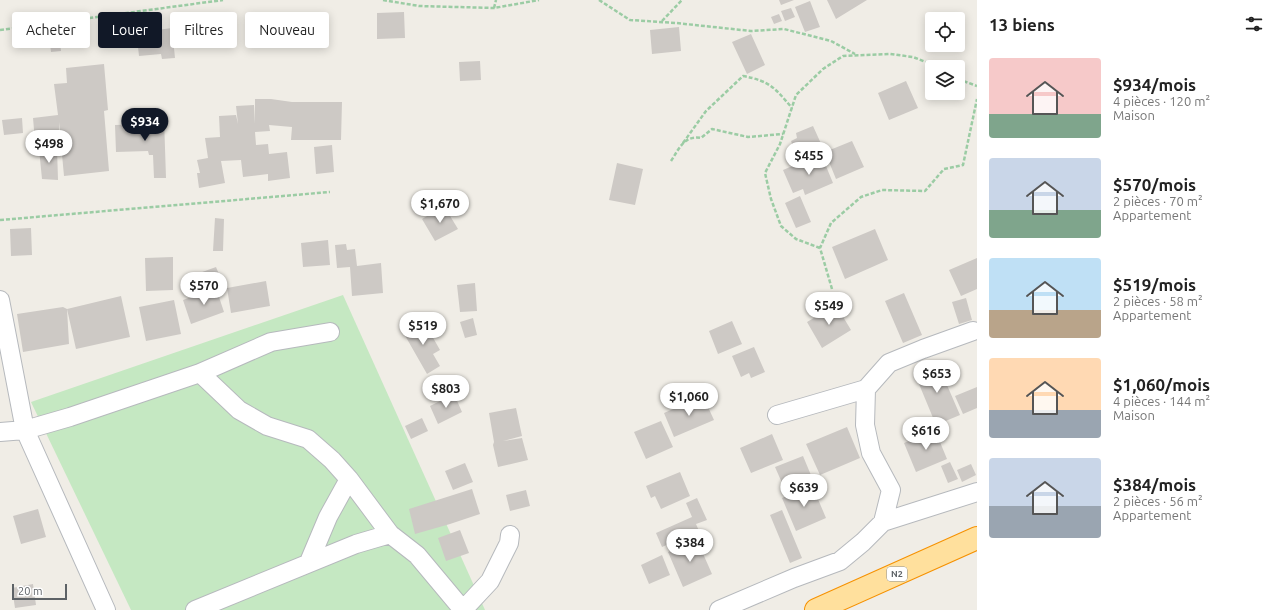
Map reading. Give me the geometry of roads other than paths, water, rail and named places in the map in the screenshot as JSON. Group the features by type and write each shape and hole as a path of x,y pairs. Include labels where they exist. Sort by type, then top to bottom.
{"highway":[{"name":"N2","path":"816,610 977,538"}],"street":[{"path":"0,300 25,430 106,610"},
{"path":"777,415 866,389 889,363 973,331"},
{"path":"0,432 25,430 70,417 200,373 271,342 330,332"},
{"path":"200,373 239,410 267,426 308,439 332,460 390,534 417,555 463,610 490,581 509,543 510,535"},
{"path":"866,389 865,425 871,453 891,490 883,522"},
{"path":"309,562 328,516 348,479"},
{"path":"719,610 794,578 840,561 863,542 883,522 977,492"},
{"path":"195,610 309,562 356,544 390,534"}]}
